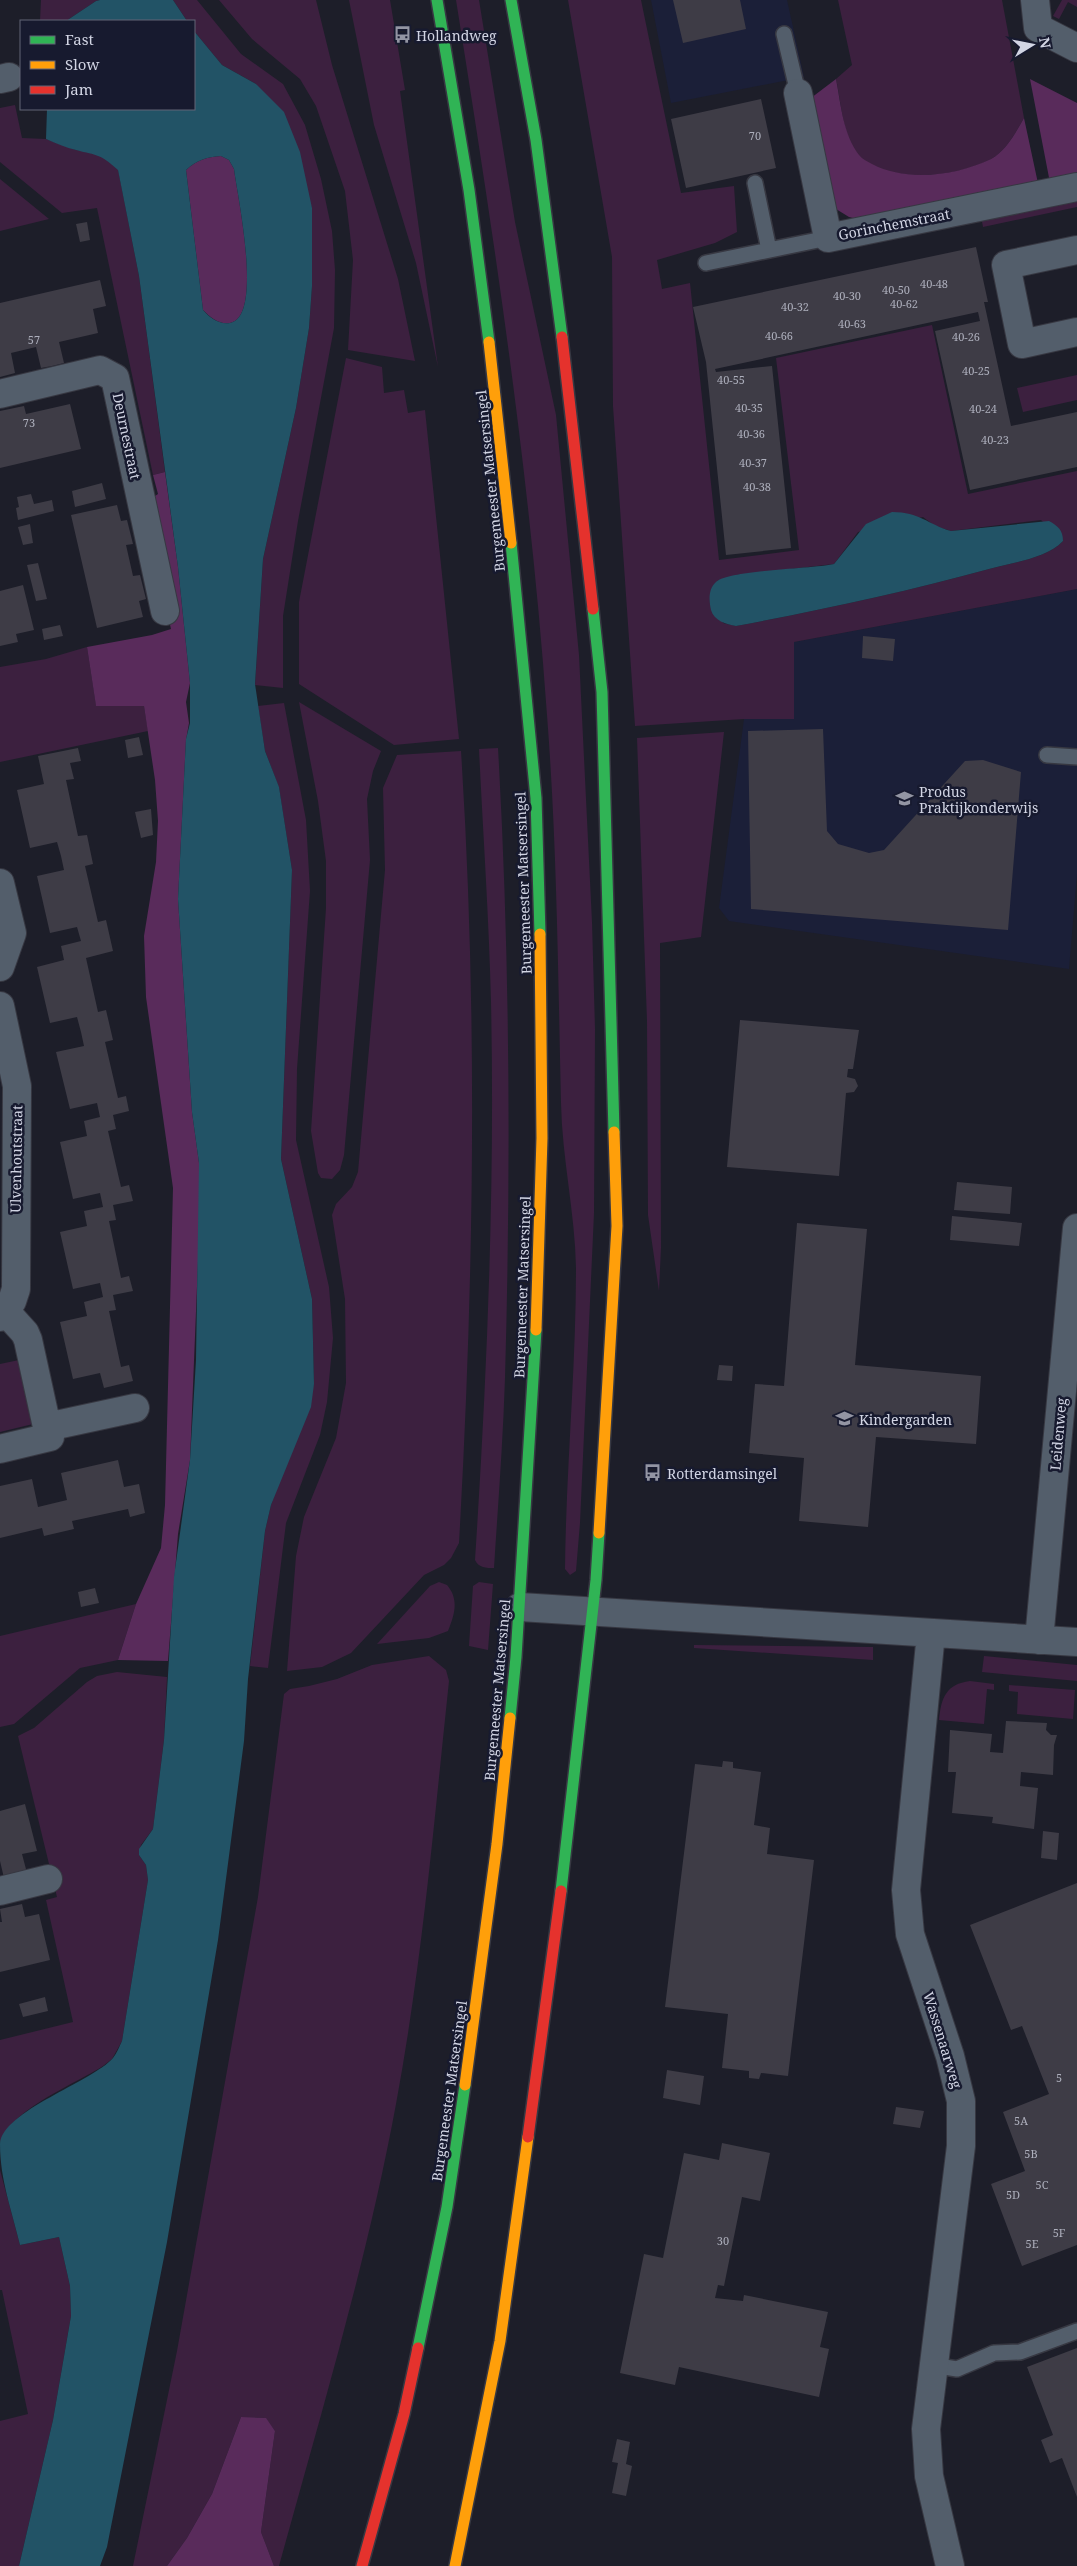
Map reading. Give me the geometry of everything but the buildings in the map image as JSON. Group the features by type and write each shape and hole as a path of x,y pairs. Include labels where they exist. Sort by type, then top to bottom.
{"main road":[{"name":"Burgemeester Matsersingel","path":"362,2566 404,2414 447,2207 496,1853 520,1607 539,1276 542,1157 541,958 536,798 528,697 493,374 469,190 437,0"},
{"path":"455,2566 500,2341 563,1877 593,1612 617,1226 602,702 570,392 536,140 511,0"}],"street":[{"path":"1035,0 1038,28 1077,48"},
{"name":"Gorinchemstraat","path":"798,94 828,238 1077,187"},
{"path":"1077,250 1006,265 1022,344 1077,332"},
{"name":"Deurnestraat","path":"0,394 100,370 115,378 165,611"},
{"path":"0,883 12,934 0,967"},
{"name":"Ulvenhoutstraat","path":"0,1006 17,1086 16,1288 3,1314 25,1333 28,1340 47,1427"},
{"name":"Leidenweg","path":"1039,1640 1077,1228"},
{"path":"0,1449 50,1437 47,1427 135,1408"},
{"path":"520,1607 1077,1642"},
{"name":"Wassenaarweg","path":"931,1633 906,1890 910,1934 950,2056 961,2101 961,2146 927,2407 929,2476 950,2566"},
{"path":"0,1891 48,1879"}],"lane":[{"name":"Gorinchemstraat","path":"784,34 798,94"},
{"path":"755,184 769,250"},
{"path":"706,263 828,238"},
{"path":"1047,755 1077,757"},
{"path":"932,2365 957,2369 994,2353 1020,2352 1077,2331"}],"shaded area":[{"path":"41,0 100,0 68,20 40,20"},
{"path":"173,0 197,0 241,54 283,84 305,125 321,179 332,231 335,270 334,328 298,521 283,616 283,688 255,685 263,559 296,408 309,328 312,286 312,208 256,84 222,65 195,32 195,20 186,20"},
{"path":"173,0 186,20 68,20 96,1"},
{"path":"219,0 316,0 332,65 398,279 415,361 348,350 353,260 345,191 316,106 300,79 252,39"},
{"path":"349,0 390,0 405,90 400,91 438,367 416,263 374,125"},
{"path":"456,0 479,0 515,222 556,415 579,655 592,922 595,1029 594,1213 580,1523 576,1571 570,1575 565,1569 576,1268 562,1124 555,860 547,715 540,625 521,446 497,267"},
{"path":"568,0 641,0 681,193 734,186 737,232 715,243 657,260 662,289 690,283 719,560 799,550 776,358 932,325 968,494 1077,471 1077,589 794,642 794,719 744,719 635,726 613,406 612,257","holes":["923,517 935,526 951,531 1041,520 1063,541 1048,552 1029,559 926,585 736,626 723,623 717,581 737,575 834,564 858,532"]},
{"path":"651,0 787,0 804,77 671,103"},
{"path":"838,0 1002,0 1024,118 1006,146 996,156 977,165 961,170 925,175 889,172 861,158 855,151 846,132 836,79 852,65"},
{"path":"1062,0 1077,0 1077,7 1068,2 1059,19 1053,16"},
{"path":"195,32 222,65 256,84 284,112 300,152 312,208 312,286 309,328 296,408 263,559 255,684 265,751 279,787 292,870 281,1159 312,1299 314,1384 311,1407 271,1505 265,1531 248,1679 244,1741 218,1940 167,2242 107,2547 100,2566 19,2566 53,2420 71,2316 70,2286 59,2237 20,2245 4,2183 0,2144 5,2132 16,2120 102,2067 117,2052 122,2041 148,1880 146,1865 139,1855 139,1849 153,1829 164,1740 174,1577 190,1460 196,1360 199,1163 192,1112 178,899 186,739 190,723 190,683 178,567 139,276 118,170 98,156 68,148 46,139 47,110 195,110","holes":["221,156 229,160 234,169 243,227 247,278 245,300 240,316 230,323 222,323 203,310 186,170 198,161"]},
{"path":"836,79 843,119 849,138 860,156 872,164 885,170 915,175 947,173 977,165 991,159 1001,151 1010,141 1024,118 1039,188 861,220 849,217 836,209 807,101"},
{"path":"1030,79 1077,103 1077,182 1051,188"},
{"path":"15,105 22,138 46,139 76,150 91,152 105,158 118,169 139,276 165,472 153,475 97,208 62,213 0,162 0,108"},
{"path":"221,156 229,160 234,169 246,253 247,278 245,300 240,316 230,323 222,323 215,320 203,310 186,170 202,160"},
{"path":"0,179 49,219 0,231"},
{"path":"1077,196 1077,207 983,227 981,216"},
{"path":"346,358 382,367 384,393 404,390 408,413 425,410 459,739 394,745 299,684 299,602"},
{"path":"1077,375 1077,400 1023,412 1017,388"},
{"path":"165,472 178,567 190,683 186,702 189,723 186,740 178,899 192,1112 199,1163 199,1237 190,1460 178,1534 168,1661 118,1660 136,1604 161,1548 165,1505 173,1188 146,997 144,936 156,862 158,821 155,780 144,706 96,706 87,647 152,635 171,629 143,504 158,494 153,475"},
{"path":"892,512 917,516 951,531 1049,521 1059,529 1063,541 1048,552 1029,559 894,593 800,614 736,626 721,621 713,614 710,606 710,595 716,582 724,578 753,572 834,564 866,524"},
{"name":"Produs Praktijkonderwijs","path":"1077,589 1077,874 1069,969 729,921 719,908 744,719 794,719 794,642"},
{"path":"87,647 96,705 144,706 148,731 0,762 0,667 46,659"},
{"path":"299,702 381,751 373,771 367,799 370,860 344,1155 340,1170 332,1179 321,1178 318,1173 311,1131 326,908 326,861 318,801"},
{"path":"284,703 306,820 310,891 297,1069 296,1140 329,1287 333,1338 327,1402 320,1435 286,1523 268,1668 250,1666 265,1531 271,1505 314,1384 312,1299 281,1159 292,870 279,788 265,751 258,706"},
{"path":"724,732 701,937 660,943 661,1247 659,1291 648,1215 647,1021 637,738"},
{"path":"498,748 507,984 508,1220 505,1378 494,1568 486,1568 475,1560 489,1281 492,1142 490,970 479,749"},
{"path":"461,751 470,949 472,1147 468,1345 459,1543 451,1558 444,1565 424,1575 351,1653 322,1667 287,1671 296,1556 304,1517 336,1438 346,1383 345,1299 332,1215 336,1204 352,1187 358,1172 385,870 383,788 397,755"},
{"path":"19,1360 33,1424 0,1432 0,1364"},
{"path":"439,1582 447,1585 451,1590 454,1601 454,1613 448,1631 429,1638 377,1644 430,1586"},
{"path":"479,1582 493,1584 488,1650 469,1646 473,1586"},
{"path":"136,1604 118,1660 80,1668 14,1724 0,1727 0,1636"},
{"path":"694,1645 873,1647 873,1660 694,1648"},
{"path":"429,1656 446,1670 449,1681 427,1893 405,2051 384,2163 357,2279 279,2566 274,2566 261,2532 275,2431 265,2418 241,2417 212,2494 187,2538 167,2566 133,2566 177,2351 258,1897 284,1694 290,1689 337,1679 372,1665"},
{"path":"984,1656 1077,1665 1077,1681 982,1672"},
{"path":"117,1672 167,1677 164,1740 153,1829 141,1845 139,1855 146,1865 148,1880 122,2041 112,2059 103,2066 29,2109 6,2132 0,2144 0,2040 73,2022 46,1900 57,1897 18,1736 34,1728 87,1682 97,1676"},
{"path":"970,1681 994,1684 994,1690 987,1689 984,1724 939,1720 941,1705 946,1693 955,1685"},
{"path":"1009,1685 1075,1690 1073,1719 1017,1714 1018,1692 1009,1691"},
{"path":"0,2170 20,2245 59,2237 70,2286 71,2316 53,2420 19,2566 0,2566 0,2421 28,2414 2,2290 0,2290"},
{"path":"241,2417 266,2418 275,2431 261,2532 274,2566 167,2566 187,2538 212,2494"}],"traffic: fast":[{"path":"437,0 469,190 489,342"},
{"path":"511,0 536,140 562,337"},
{"path":"511,543 536,798 540,934"},
{"path":"593,609 602,692 614,1132"},
{"path":"510,1718 516,1657 536,1330"},
{"path":"561,1891 596,1580 599,1533"},
{"path":"418,2348 447,2207 465,2085"}],"traffic: slow":[{"path":"489,342 511,543"},
{"path":"536,1330 542,1138 540,934"},
{"path":"599,1533 617,1226 614,1132"},
{"path":"465,2085 497,1844 510,1718"},
{"path":"455,2566 500,2341 528,2137"}],"traffic: jam":[{"path":"562,337 593,609"},
{"path":"528,2137 561,1891"},
{"path":"362,2566 404,2414 418,2348"}],"place":[{"name":"Hollandweg","path":"402,35"},
{"name":"Produs Praktijkonderwijs","path":"905,799"},
{"name":"Kindergarden","path":"845,1419"},
{"name":"Rotterdamsingel","path":"653,1473"}]}
